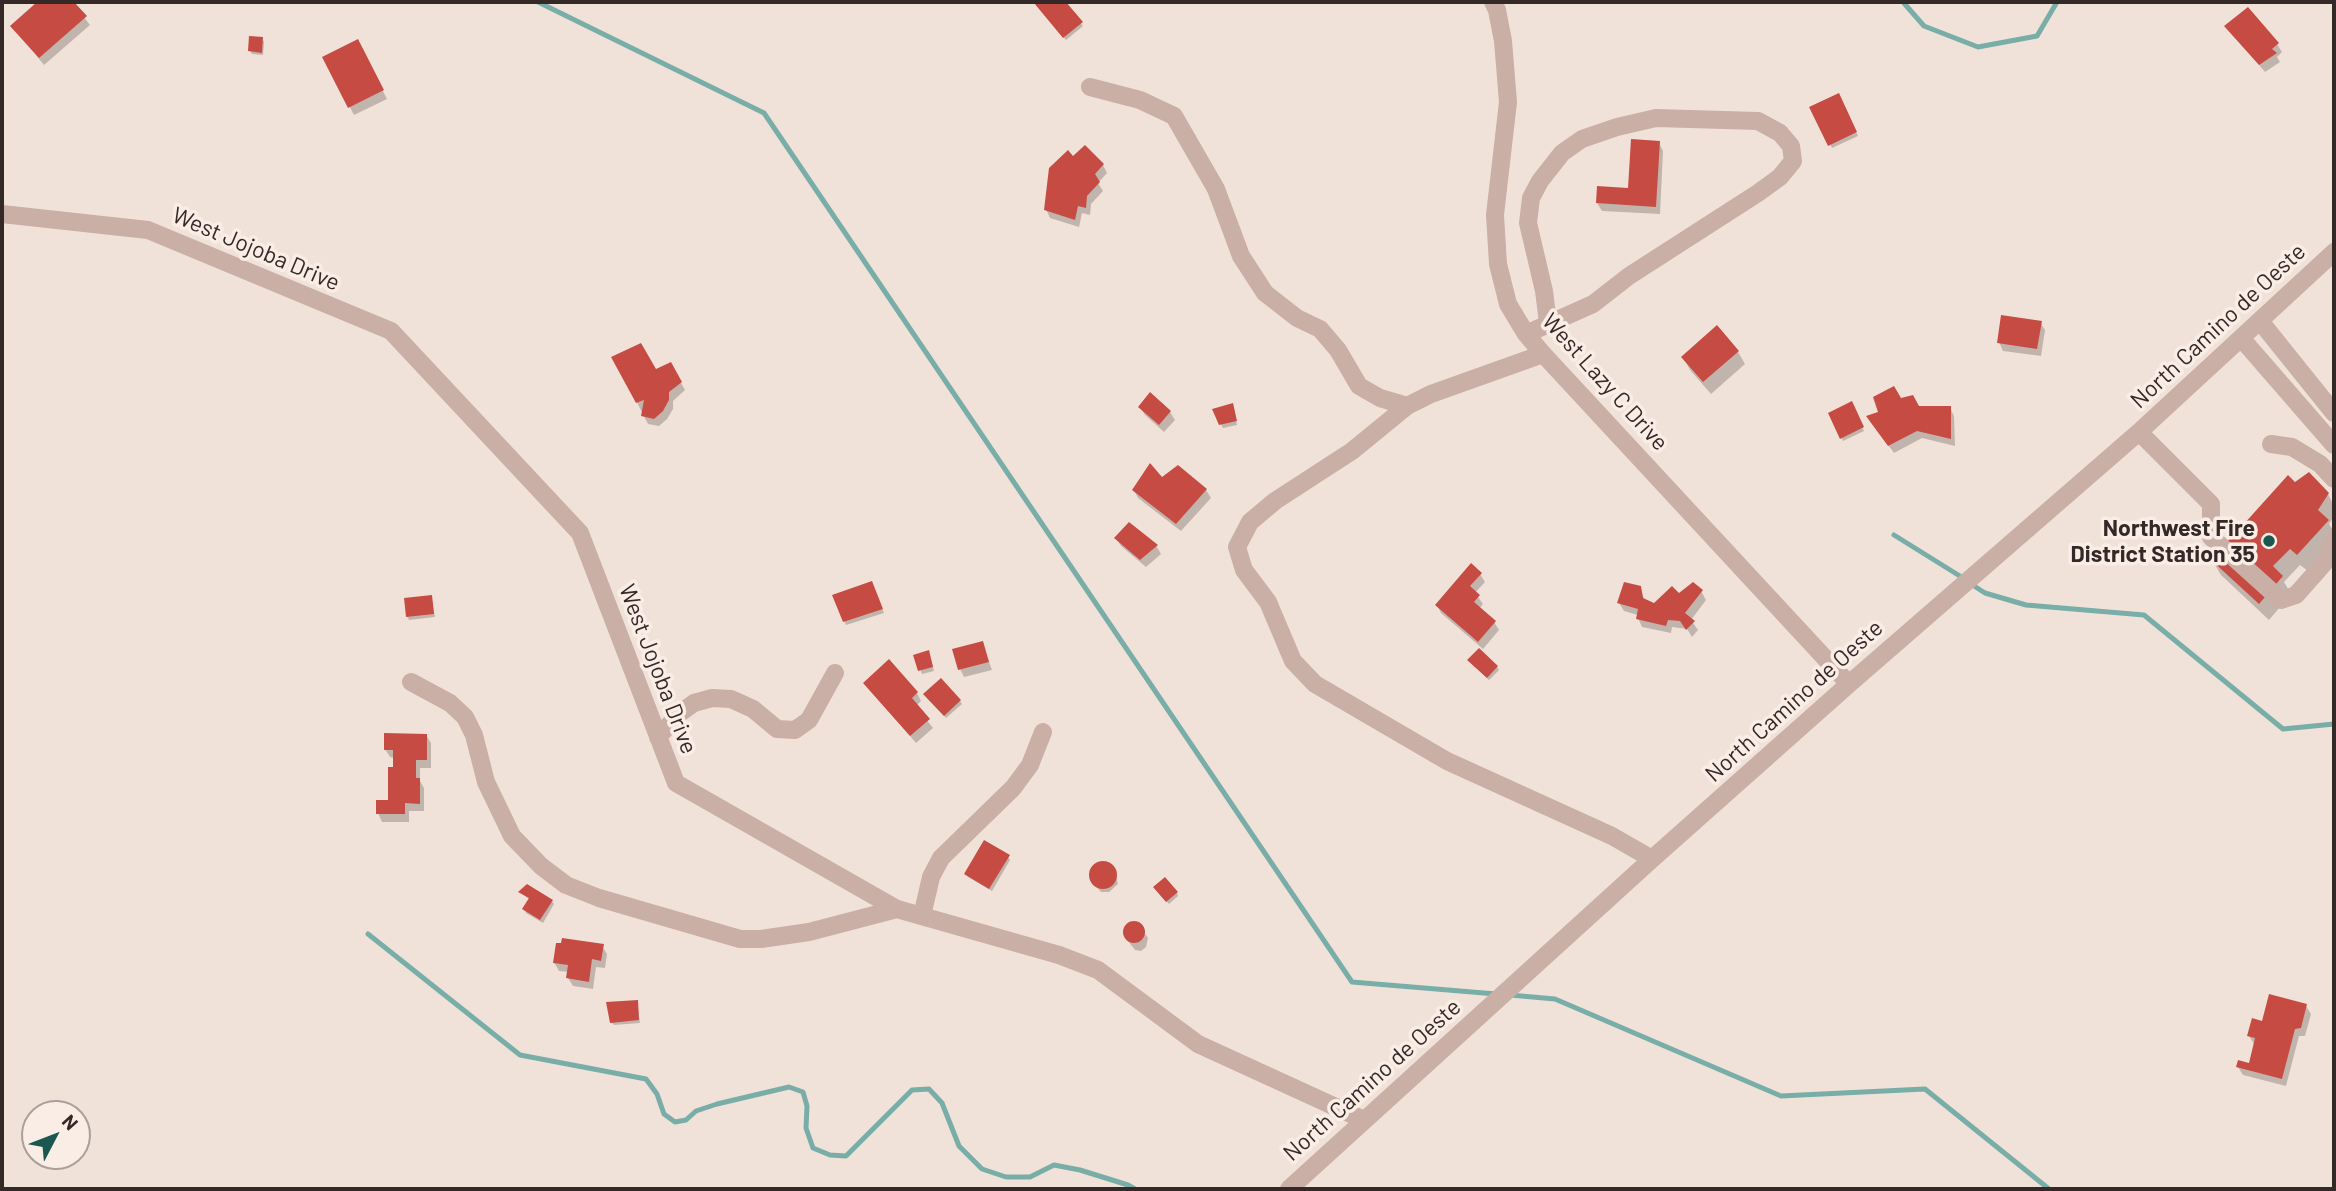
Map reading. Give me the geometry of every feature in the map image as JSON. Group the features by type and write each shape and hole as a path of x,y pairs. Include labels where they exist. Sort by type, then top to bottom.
{"street":[{"name":"West Lazy C Drive","path":"1493,2 1503,41 1508,102 1495,215 1499,264 1508,304 1526,334 1543,354 1849,684"},
{"path":"1090,87 1140,100 1174,116 1216,189 1241,256 1265,293 1297,317 1320,329 1338,350 1359,386 1380,398 1407,407"},
{"path":"1526,334 1593,304 1629,276 1670,252 1780,177 1793,161 1791,146 1780,133 1758,121 1656,118 1582,139 1562,153 1540,181 1531,198 1528,223 1544,291 1548,323"},
{"name":"West Jojoba Drive","path":"2,214 148,230 391,331 580,533 676,783 897,909 1059,955 1098,970 1198,1044 1364,1120"},
{"name":"North Camino de Oeste","path":"1289,1189 1652,859 2139,432 2334,252"},
{"path":"2260,321 2334,413"},
{"path":"2241,338 2334,445"},
{"path":"1543,354 1431,394 1407,407 1352,451 1275,500 1250,522 1237,547 1244,570 1268,602 1293,662 1315,684 1447,761 1612,836 1652,859"},
{"path":"2139,432 2211,504 2211,537 2281,600 2296,595 2326,561 2334,539"},
{"path":"2271,444 2292,447 2319,464 2334,479"},
{"path":"659,737 680,713 694,703 712,698 731,699 753,709 777,729 796,730 809,720 835,673"},
{"path":"411,682 450,703 465,717 474,735 486,782 512,836 541,866 566,885 599,898 740,939 761,939 809,932 897,909"},
{"path":"922,916 931,877 941,858 1013,788 1030,765 1044,732"}],"building":[{"path":"37,2 74,2 87,16 39,58 10,26"},
{"path":"1066,2 1083,22 1063,38 1034,3"},
{"path":"2248,7 2279,43 2272,49 2277,53 2259,65 2224,26"},
{"path":"249,36 263,37 262,53 248,51"},
{"path":"358,39 384,90 348,108 322,57"},
{"path":"1839,93 1857,132 1828,146 1809,107"},
{"path":"1631,139 1660,141 1656,207 1596,203 1597,186 1628,188"},
{"path":"1085,145 1104,164 1095,174 1100,182 1087,196 1086,208 1078,206 1075,220 1044,210 1049,168 1068,150 1073,156"},
{"path":"2001,315 2042,321 2037,349 1997,343"},
{"path":"1717,325 1739,351 1703,382 1681,357"},
{"path":"641,343 656,369 671,362 682,382 669,392 669,400 663,411 654,419 641,416 644,400 636,403 611,357"},
{"path":"1894,386 1901,398 1913,395 1919,406 1951,406 1951,439 1917,431 1888,446 1866,416 1878,412 1873,397"},
{"path":"1150,392 1171,411 1159,425 1138,407"},
{"path":"1852,401 1864,427 1840,439 1828,413"},
{"path":"1233,403 1237,421 1219,425 1212,409"},
{"path":"1150,463 1162,477 1178,465 1207,489 1176,524 1132,490"},
{"name":"Northwest Fire District Station 35","path":"2309,472 2329,493 2318,510 2329,520 2297,555 2290,549 2273,566 2283,576 2259,604 2209,558 2234,535 2288,475 2295,482"},
{"path":"1129,522 1158,545 1140,560 1114,538"},
{"path":"1471,563 1482,573 1470,586 1480,595 1474,602 1496,621 1478,642 1435,605"},
{"path":"872,581 883,609 843,622 832,595"},
{"path":"1624,582 1641,586 1643,598 1654,603 1672,586 1679,593 1693,582 1703,590 1685,613 1695,621 1686,630 1680,621 1668,620 1666,626 1636,619 1638,609 1617,603"},
{"path":"432,595 434,614 406,617 404,598"},
{"path":"983,641 989,662 958,670 952,649"},
{"path":"1479,648 1498,666 1487,678 1467,660"},
{"path":"929,650 933,667 918,671 913,655"},
{"path":"889,659 918,692 912,698 930,719 910,736 863,683"},
{"path":"941,678 961,700 944,716 923,694"},
{"path":"384,733 427,734 427,760 416,760 416,778 420,778 420,804 405,803 405,814 376,814 376,800 388,800 388,767 393,767 393,750 384,750"},
{"path":"984,840 1010,855 989,889 964,874"},
{"path":"1103,861 1113,865 1117,875 1113,885 1103,889 1093,885 1089,875 1093,865"},
{"path":"1165,877 1178,892 1166,902 1153,887"},
{"path":"527,884 553,900 540,920 522,909 529,898 518,892"},
{"path":"1134,921 1142,924 1145,932 1142,940 1134,943 1126,940 1123,932 1126,924"},
{"path":"562,938 604,944 601,961 592,959 589,982 566,978 568,965 553,963 556,943 561,943"},
{"path":"2269,994 2307,1004 2301,1028 2295,1029 2282,1079 2236,1067 2238,1060 2249,1063 2255,1038 2247,1036 2252,1018 2262,1021"},
{"path":"638,1000 639,1020 610,1023 606,1002"}],"waterway":[{"path":"538,2 764,113 1352,982 1496,994"},
{"path":"1903,2 1924,26 1978,47 2037,36 2057,2"},
{"path":"1894,535 1963,578"},
{"path":"1971,584 1985,593 2026,605 2144,615 2283,729 2334,724"},
{"path":"368,934 520,1055 646,1079 657,1094 664,1114 675,1122 686,1120 696,1111 717,1104 789,1087 803,1092 807,1106 806,1128 813,1148 830,1155 846,1156 912,1090 929,1089 942,1103 959,1146 982,1169 1006,1177 1030,1177 1054,1165 1080,1170 1135,1189"},
{"path":"1510,995 1555,999 1781,1096 1925,1089 2049,1189"}],"place":[{"name":"Northwest Fire District Station 35","path":"2269,541"}]}
